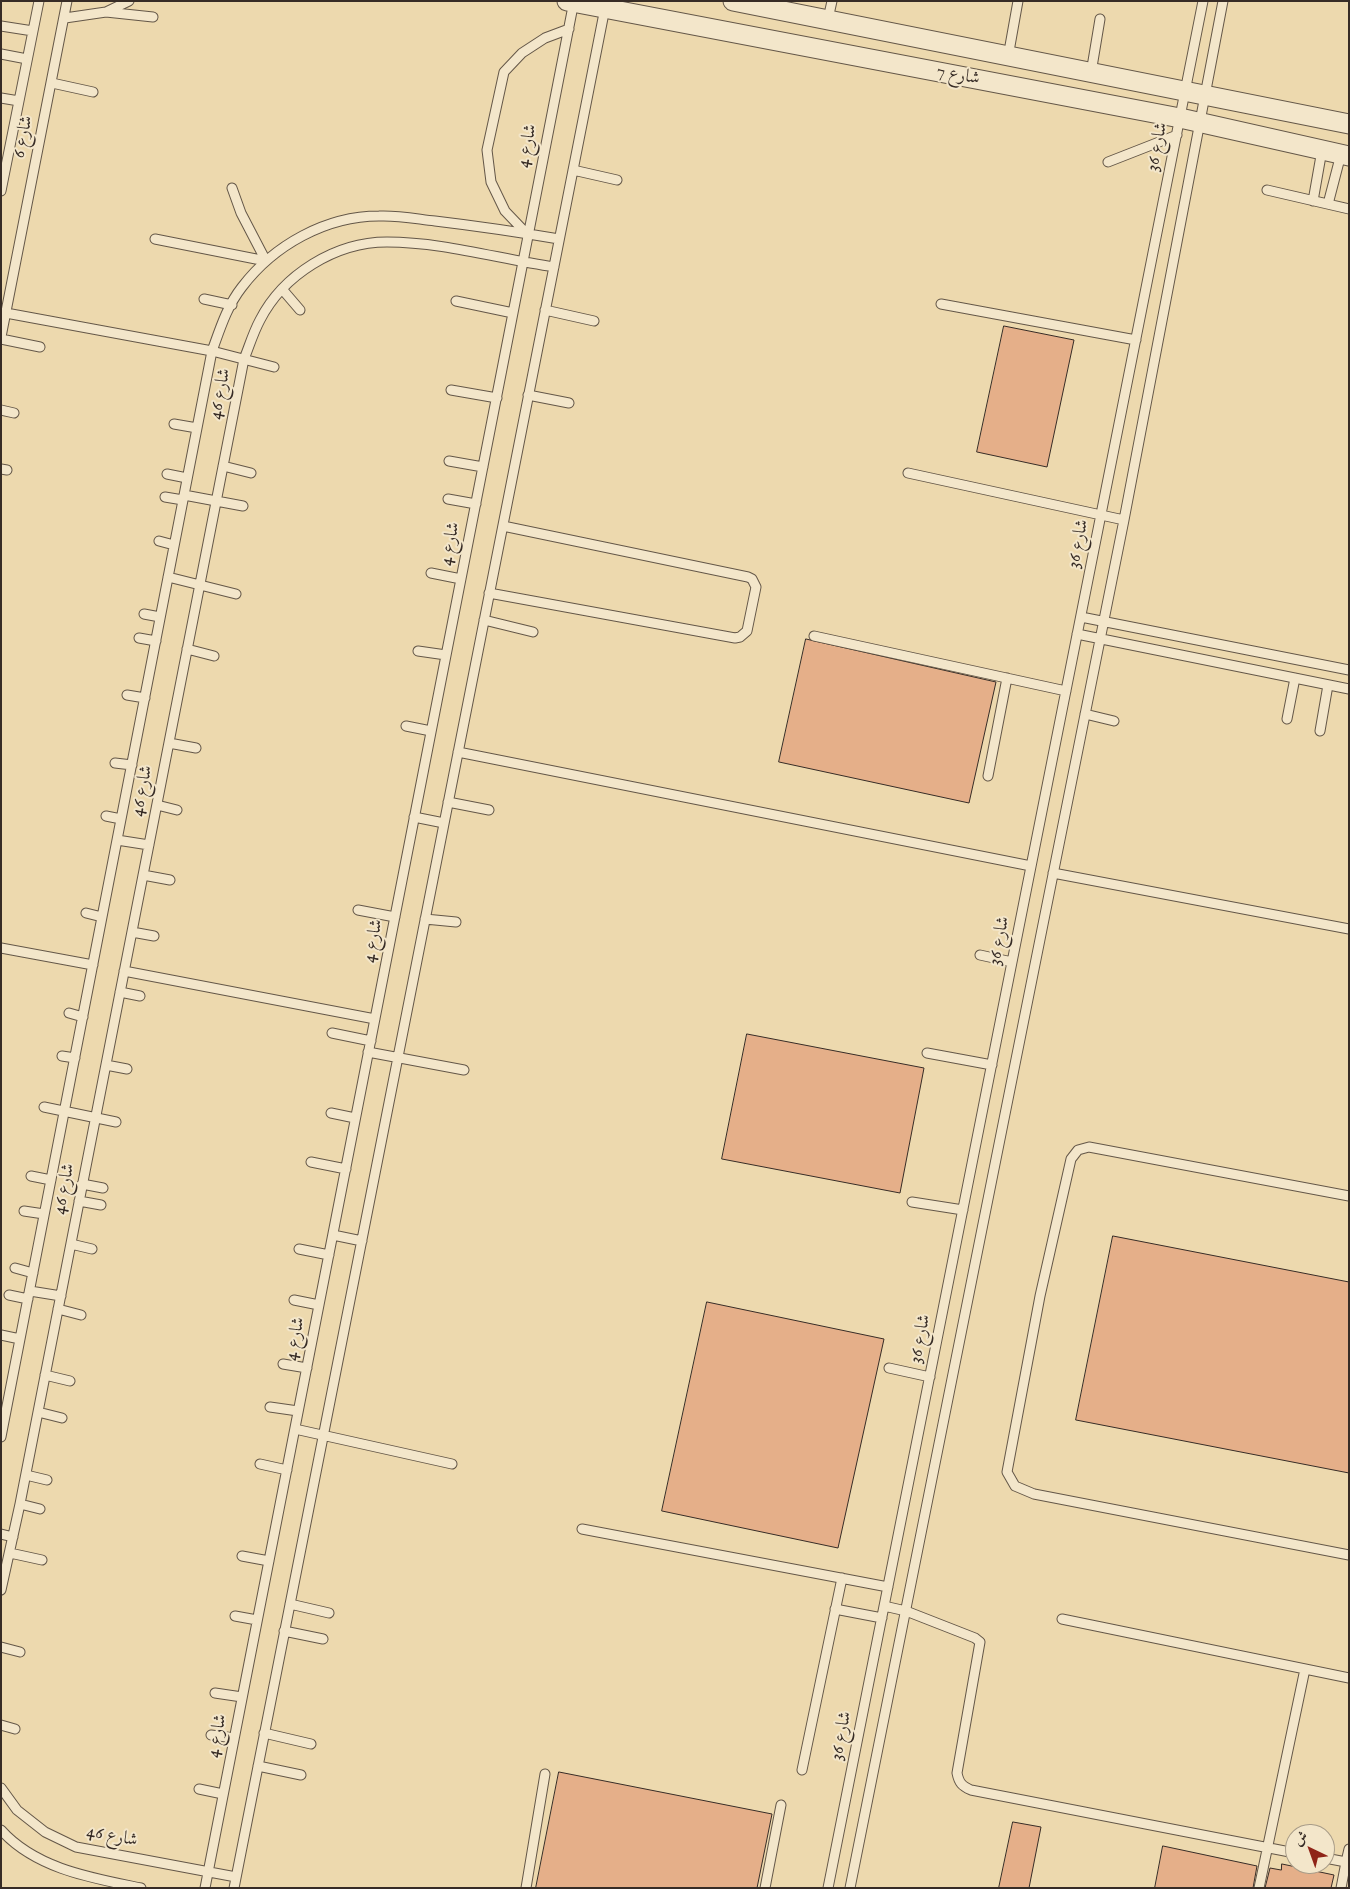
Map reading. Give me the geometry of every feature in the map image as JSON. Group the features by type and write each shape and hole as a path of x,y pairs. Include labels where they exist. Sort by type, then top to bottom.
{"street":[{"name":"شارع 7","path":"733,1 830,10 1008,57 1349,124"},
{"name":"شارع 7","path":"572,2 1178,127 1199,123 1345,155"}],"lane":[{"name":"شارع 6","path":"1,191 5,156 19,101 39,1"},
{"name":"شارع 6","path":"1,338 67,1"},
{"path":"106,12 129,1"},
{"path":"1008,57 1018,1"},
{"name":"شارع 36","path":"828,1888 1203,1"},
{"name":"شارع 36","path":"850,1888 1104,622 1223,1"},
{"name":"شارع 4","path":"204,1888 497,398 572,2"},
{"path":"234,1888 605,8"},
{"path":"64,18 106,12 153,17"},
{"path":"1091,73 1100,19"},
{"path":"1,26 33,31"},
{"path":"528,234 505,211 501,204 491,182 487,150 504,72 522,53 537,43 568,29"},
{"path":"1,54 27,59"},
{"path":"52,82 93,92"},
{"path":"1,98 19,101"},
{"path":"1108,162 1178,127"},
{"path":"1314,201 1322,150"},
{"path":"1328,204 1345,155"},
{"path":"573,170 617,180"},
{"path":"232,188 240,214 266,261"},
{"path":"1267,190 1349,209"},
{"name":"شارع 46","path":"1,1436 4,1406 29,1295 212,351 224,318 242,287 266,261 307,234 338,222 378,216 559,239"},
{"path":"155,239 266,261"},
{"name":"شارع 46","path":"1,1590 14,1537 244,360 260,320 282,289 299,273 326,256 355,246 386,242 417,244 554,267"},
{"path":"282,289 300,310"},
{"path":"204,299 232,304"},
{"path":"456,301 513,313"},
{"path":"941,304 1136,340"},
{"path":"545,310 594,321"},
{"path":"6,313 212,351 274,367"},
{"path":"1,338 40,347"},
{"path":"451,390 497,398"},
{"path":"528,395 569,403"},
{"path":"1,410 14,413"},
{"path":"174,424 197,428"},
{"path":"448,461 483,466"},
{"path":"223,466 251,473"},
{"path":"908,473 1124,520"},
{"path":"167,474 187,478"},
{"path":"165,496 216,501 243,506"},
{"path":"448,499 476,504"},
{"path":"489,593 735,638 740,637 747,631 756,587 748,576 503,526"},
{"path":"159,541 174,544"},
{"path":"431,573 461,579"},
{"path":"168,577 236,594"},
{"path":"144,614 160,617"},
{"path":"1081,617 1349,670"},
{"path":"484,620 534,632"},
{"path":"1077,634 1349,689"},
{"path":"814,636 1066,691"},
{"path":"139,638 156,641"},
{"path":"187,649 214,656"},
{"path":"418,651 446,655"},
{"path":"988,776 1007,678"},
{"path":"1287,719 1295,678"},
{"path":"1320,730 1328,685"},
{"path":"127,694 145,698"},
{"path":"1085,714 1114,721"},
{"path":"406,726 431,731"},
{"path":"169,743 196,748"},
{"path":"458,752 1031,866"},
{"path":"115,763 132,765"},
{"path":"448,802 489,810"},
{"path":"157,805 177,810"},
{"path":"106,816 121,819"},
{"path":"414,817 444,823"},
{"path":"117,840 149,845"},
{"path":"143,874 170,880"},
{"path":"1053,874 1349,929"},
{"path":"358,910 395,917"},
{"path":"86,913 102,918"},
{"path":"425,919 456,922"},
{"path":"132,932 154,936"},
{"path":"1,948 93,965"},
{"path":"980,955 1012,962"},
{"path":"124,971 375,1019"},
{"path":"120,992 140,996"},
{"path":"69,1013 83,1017"},
{"path":"332,1033 371,1041"},
{"path":"368,1052 464,1070"},
{"path":"927,1054 992,1065"},
{"path":"62,1056 75,1058"},
{"path":"106,1065 126,1069"},
{"path":"44,1107 116,1122"},
{"path":"331,1113 356,1118"},
{"path":"1349,1196 1089,1147 1078,1150 1071,1159 1040,1296 1007,1472 1014,1486 1034,1494 1349,1555"},
{"path":"311,1162 346,1169"},
{"path":"31,1176 51,1180"},
{"path":"82,1184 103,1188"},
{"path":"79,1202 101,1205"},
{"path":"912,1202 963,1210"},
{"path":"24,1211 44,1214"},
{"path":"333,1235 362,1241"},
{"path":"71,1244 92,1249"},
{"path":"299,1249 329,1255"},
{"path":"16,1268 33,1272"},
{"path":"9,1295 61,1296"},
{"path":"294,1300 319,1305"},
{"path":"58,1309 81,1315"},
{"path":"1,1335 20,1339"},
{"path":"283,1364 307,1368"},
{"path":"889,1368 930,1377"},
{"path":"45,1375 70,1381"},
{"path":"270,1406 298,1411"},
{"path":"38,1412 62,1418"},
{"path":"295,1429 452,1464"},
{"path":"260,1464 287,1470"},
{"path":"26,1475 47,1480"},
{"path":"20,1504 40,1509"},
{"path":"582,1529 888,1587"},
{"path":"1,1534 14,1537"},
{"path":"10,1553 42,1560"},
{"path":"242,1556 269,1561"},
{"path":"802,1770 842,1578"},
{"path":"290,1604 329,1612"},
{"path":"884,1606 906,1611 975,1638 980,1642 957,1773 958,1782 963,1786 971,1790 1285,1851"},
{"path":"835,1609 882,1618"},
{"path":"235,1616 257,1620"},
{"path":"1062,1619 1349,1678"},
{"path":"284,1631 323,1639"},
{"path":"1,1647 20,1652"},
{"path":"1259,1888 1305,1669"},
{"path":"215,1693 242,1698"},
{"path":"1,1725 15,1729"},
{"path":"264,1733 311,1744"},
{"path":"211,1735 234,1738"},
{"path":"258,1766 301,1775"},
{"path":"526,1888 545,1774"},
{"name":"شارع 46","path":"1,1788 17,1810 44,1832 76,1847 236,1877"},
{"path":"199,1789 223,1794"},
{"path":"765,1888 781,1805"},
{"path":"1,1830 32,1853 60,1868 141,1888"},
{"path":"1341,1888 1348,1862 1349,1849"},
{"path":"1335,1860 1348,1862"}],"building":[{"path":"1004,326 1074,340 1047,467 977,452"},
{"path":"806,639 996,682 969,803 779,762"},
{"path":"747,1034 924,1068 900,1193 722,1159"},
{"path":"1113,1236 1349,1282 1349,1473 1076,1420"},
{"path":"707,1302 884,1339 838,1548 662,1511"},
{"path":"559,1772 772,1814 757,1888 536,1888"},
{"path":"1013,1822 1041,1827 1029,1888 999,1888"},
{"path":"1163,1846 1257,1866 1253,1888 1155,1888"},
{"path":"1282,1864 1285,1865 1285,1874 1334,1875 1331,1888 1265,1888 1270,1868 1281,1870"}]}
